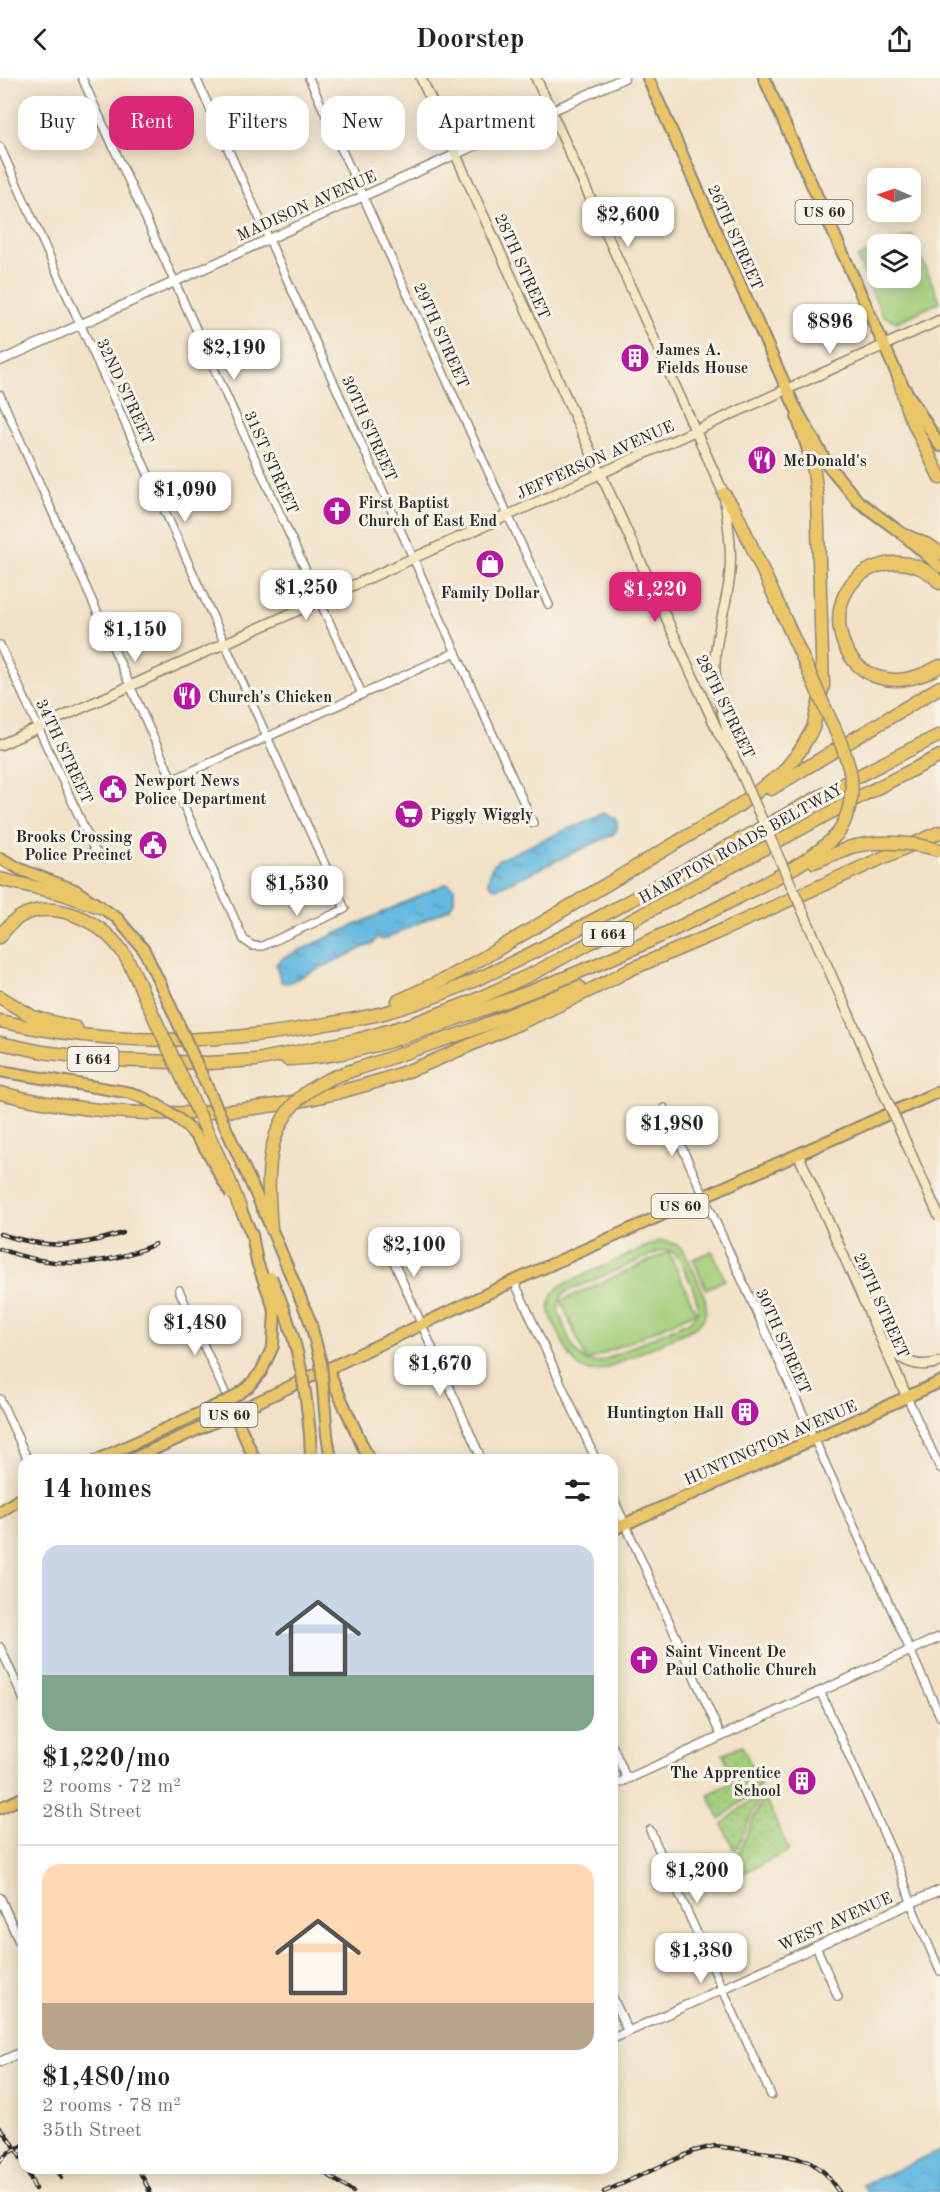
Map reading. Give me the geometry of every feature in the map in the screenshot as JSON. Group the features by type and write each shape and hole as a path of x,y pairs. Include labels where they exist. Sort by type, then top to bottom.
{"highway":[{"path":"900,381 907,409 940,478"},
{"path":"738,806 782,772 795,758 813,728 820,702 823,666 817,497 809,453"},
{"path":"256,1060 310,1059 330,1055 400,1038 503,1002 605,961 701,917 814,855 839,832 851,804 853,782 846,754 736,512 724,494"},
{"path":"904,535 940,553"},
{"path":"940,583 924,569 911,564 891,563 874,568 858,578 846,594 841,604 838,624 840,635 849,654 861,667 876,676 892,680 910,680 940,666"},
{"path":"352,1019 408,997 456,973 940,687"},
{"name":"HAMPTON ROADS BELTWAY","path":"0,1021 61,1034 167,1040 230,1038 298,1030 385,1012 499,969 539,950 874,768 940,735"},
{"name":"HAMPTON ROADS BELTWAY","path":"0,1043 70,1056 120,1061 188,1063 256,1060 394,1030 506,988 865,794 940,756"},
{"path":"271,1228 267,1188 268,1164 275,1137 286,1116 300,1098 317,1085 337,1075 453,1037 629,970 940,832"},
{"path":"772,880 851,847 879,842 903,842 940,850"},
{"path":"0,879 69,896 100,907"},
{"path":"0,937 12,922 28,912 46,909 72,914 94,926 115,943 131,966 240,1208"},
{"path":"0,1092 54,1104 121,1112 196,1113 234,1111 285,1104 372,1083 436,1060 596,988 629,970"},
{"path":"0,997 33,1017 50,1023 119,1039"}],"main road":[{"name":"28TH STREET","path":"421,78 719,734 735,759 940,1219"},
{"path":"536,78 544,96"},
{"name":"26TH STREET","path":"648,78 794,405 823,455 845,486 870,512 904,535 940,567"},
{"name":"US 60","path":"764,78 883,346 900,381 940,446"},
{"path":"557,123 724,494 730,560 728,585 717,637 715,669 719,700 735,759"},
{"name":"JEFFERSON AVENUE","path":"0,745 940,320"},
{"path":"794,405 809,453"},
{"path":"0,858 22,870 75,890 117,918 144,950 292,1274 312,1329 321,1363 330,1454"},
{"path":"0,1071 131,1093 166,1110 188,1127 210,1156 240,1208 280,1299 298,1348 307,1393 311,1454"},
{"name":"US 60","path":"146,1454 514,1281 940,1091"},
{"name":"29TH STREET","path":"798,1154 908,1397"},
{"path":"110,1454 231,1399 248,1387 261,1372 273,1346 274,1311 269,1290 257,1262 252,1235"},
{"path":"880,1335 893,1353 908,1363 928,1365 940,1362"},
{"path":"327,1368 366,1454"},
{"name":"HUNTINGTON AVENUE","path":"618,1527 940,1382"},
{"path":"234,1413 252,1454"},
{"path":"0,1512 18,1500"},
{"path":"0,1516 18,1508"},
{"path":"0,1808 18,1800"}],"street":[{"name":"31ST STREET","path":"82,78 362,694"},
{"name":"30TH STREET","path":"196,78 533,823"},
{"name":"29TH STREET","path":"309,78 549,605"},
{"name":"MADISON AVENUE","path":"557,110 624,78"},
{"name":"32ND STREET","path":"0,147 345,909 262,946 253,946 244,940 172,780"},
{"name":"MADISON AVENUE","path":"0,361 462,150"},
{"path":"0,395 172,780 456,652"},
{"name":"34TH STREET","path":"0,645 94,851 104,858 113,856"},
{"name":"30TH STREET","path":"664,1108 940,1716"},
{"path":"385,1242 479,1454"},
{"path":"514,1281 593,1454"},
{"path":"179,1290 234,1413"},
{"name":"29TH STREET","path":"908,1397 940,1468"},
{"path":"0,1399 25,1454"},
{"path":"618,1508 721,1736"},
{"path":"618,1783 940,1637"},
{"path":"0,1647 18,1687"},
{"path":"820,1691 902,1872 911,1903 940,1971"},
{"path":"618,1759 627,1779"},
{"path":"650,1830 771,2095"},
{"name":"WEST AVENUE","path":"618,2036 940,1890"},
{"path":"0,1898 18,1938"},
{"path":"816,1946 838,1997"},
{"path":"618,2010 628,2031"},
{"path":"0,2062 18,2054"}],"green space":[{"path":"867,254 867,280 857,258"},
{"path":"921,257 940,302 897,322 883,316 870,288 921,288"},
{"path":"659,1241 668,1242 678,1246 687,1256 704,1295 706,1310 700,1324 692,1329 605,1369 587,1371 575,1363 570,1356 551,1314 552,1296 564,1284","holes":["663,1250 676,1255 690,1281 698,1303 694,1316 687,1322 602,1361 585,1360 573,1347 565,1329 558,1309 561,1297 568,1291"]},
{"path":"712,1251 725,1280 706,1289 693,1259"},
{"path":"669,1252 696,1312 587,1361 561,1301"},
{"path":"742,1745 752,1767 732,1776 723,1754"},
{"path":"753,1773 760,1786 720,1819 708,1794"},
{"path":"758,1794 760,1796 736,1850 734,1850 722,1824"},
{"path":"763,1797 765,1797 789,1851 744,1873 737,1857"}],"water":[{"path":"603,813 615,818 617,827 612,835 498,888 492,887 488,882 491,868 498,860"},
{"path":"445,884 454,888 454,901 450,908 383,940 376,937 374,943 288,983 281,982 276,964 283,958"},
{"path":"940,2151 940,2192 866,2192 863,2185"}],"railway":[{"path":"0,1234 33,1242 62,1245 90,1242 123,1233"},
{"path":"0,1249 39,1260 78,1263 117,1257 155,1244"},
{"path":"0,2128 18,2153"},
{"path":"604,2192 694,2151 715,2146 783,2155 809,2161 825,2173 839,2192"},
{"path":"0,2161 8,2153 18,2148"},
{"path":"29,2174 35,2189"},
{"path":"59,2174 61,2178"},
{"path":"141,2174 150,2192"},
{"path":"327,2174 353,2192"}],"place":[{"name":"James A. Fields House","path":"635,358"},
{"name":"McDonald's","path":"762,460"},
{"name":"First Baptist Church of East End","path":"337,511"},
{"name":"Family Dollar","path":"490,564"},
{"name":"Church's Chicken","path":"187,696"},
{"name":"Newport News Police Department","path":"113,789"},
{"name":"Piggly Wiggly","path":"409,814"},
{"name":"Brooks Crossing Police Precinct","path":"153,845"},
{"name":"Huntington Hall","path":"745,1412"},
{"name":"Saint Vincent De Paul Catholic Church","path":"644,1660"},
{"name":"The Apprentice School","path":"802,1781"}]}
